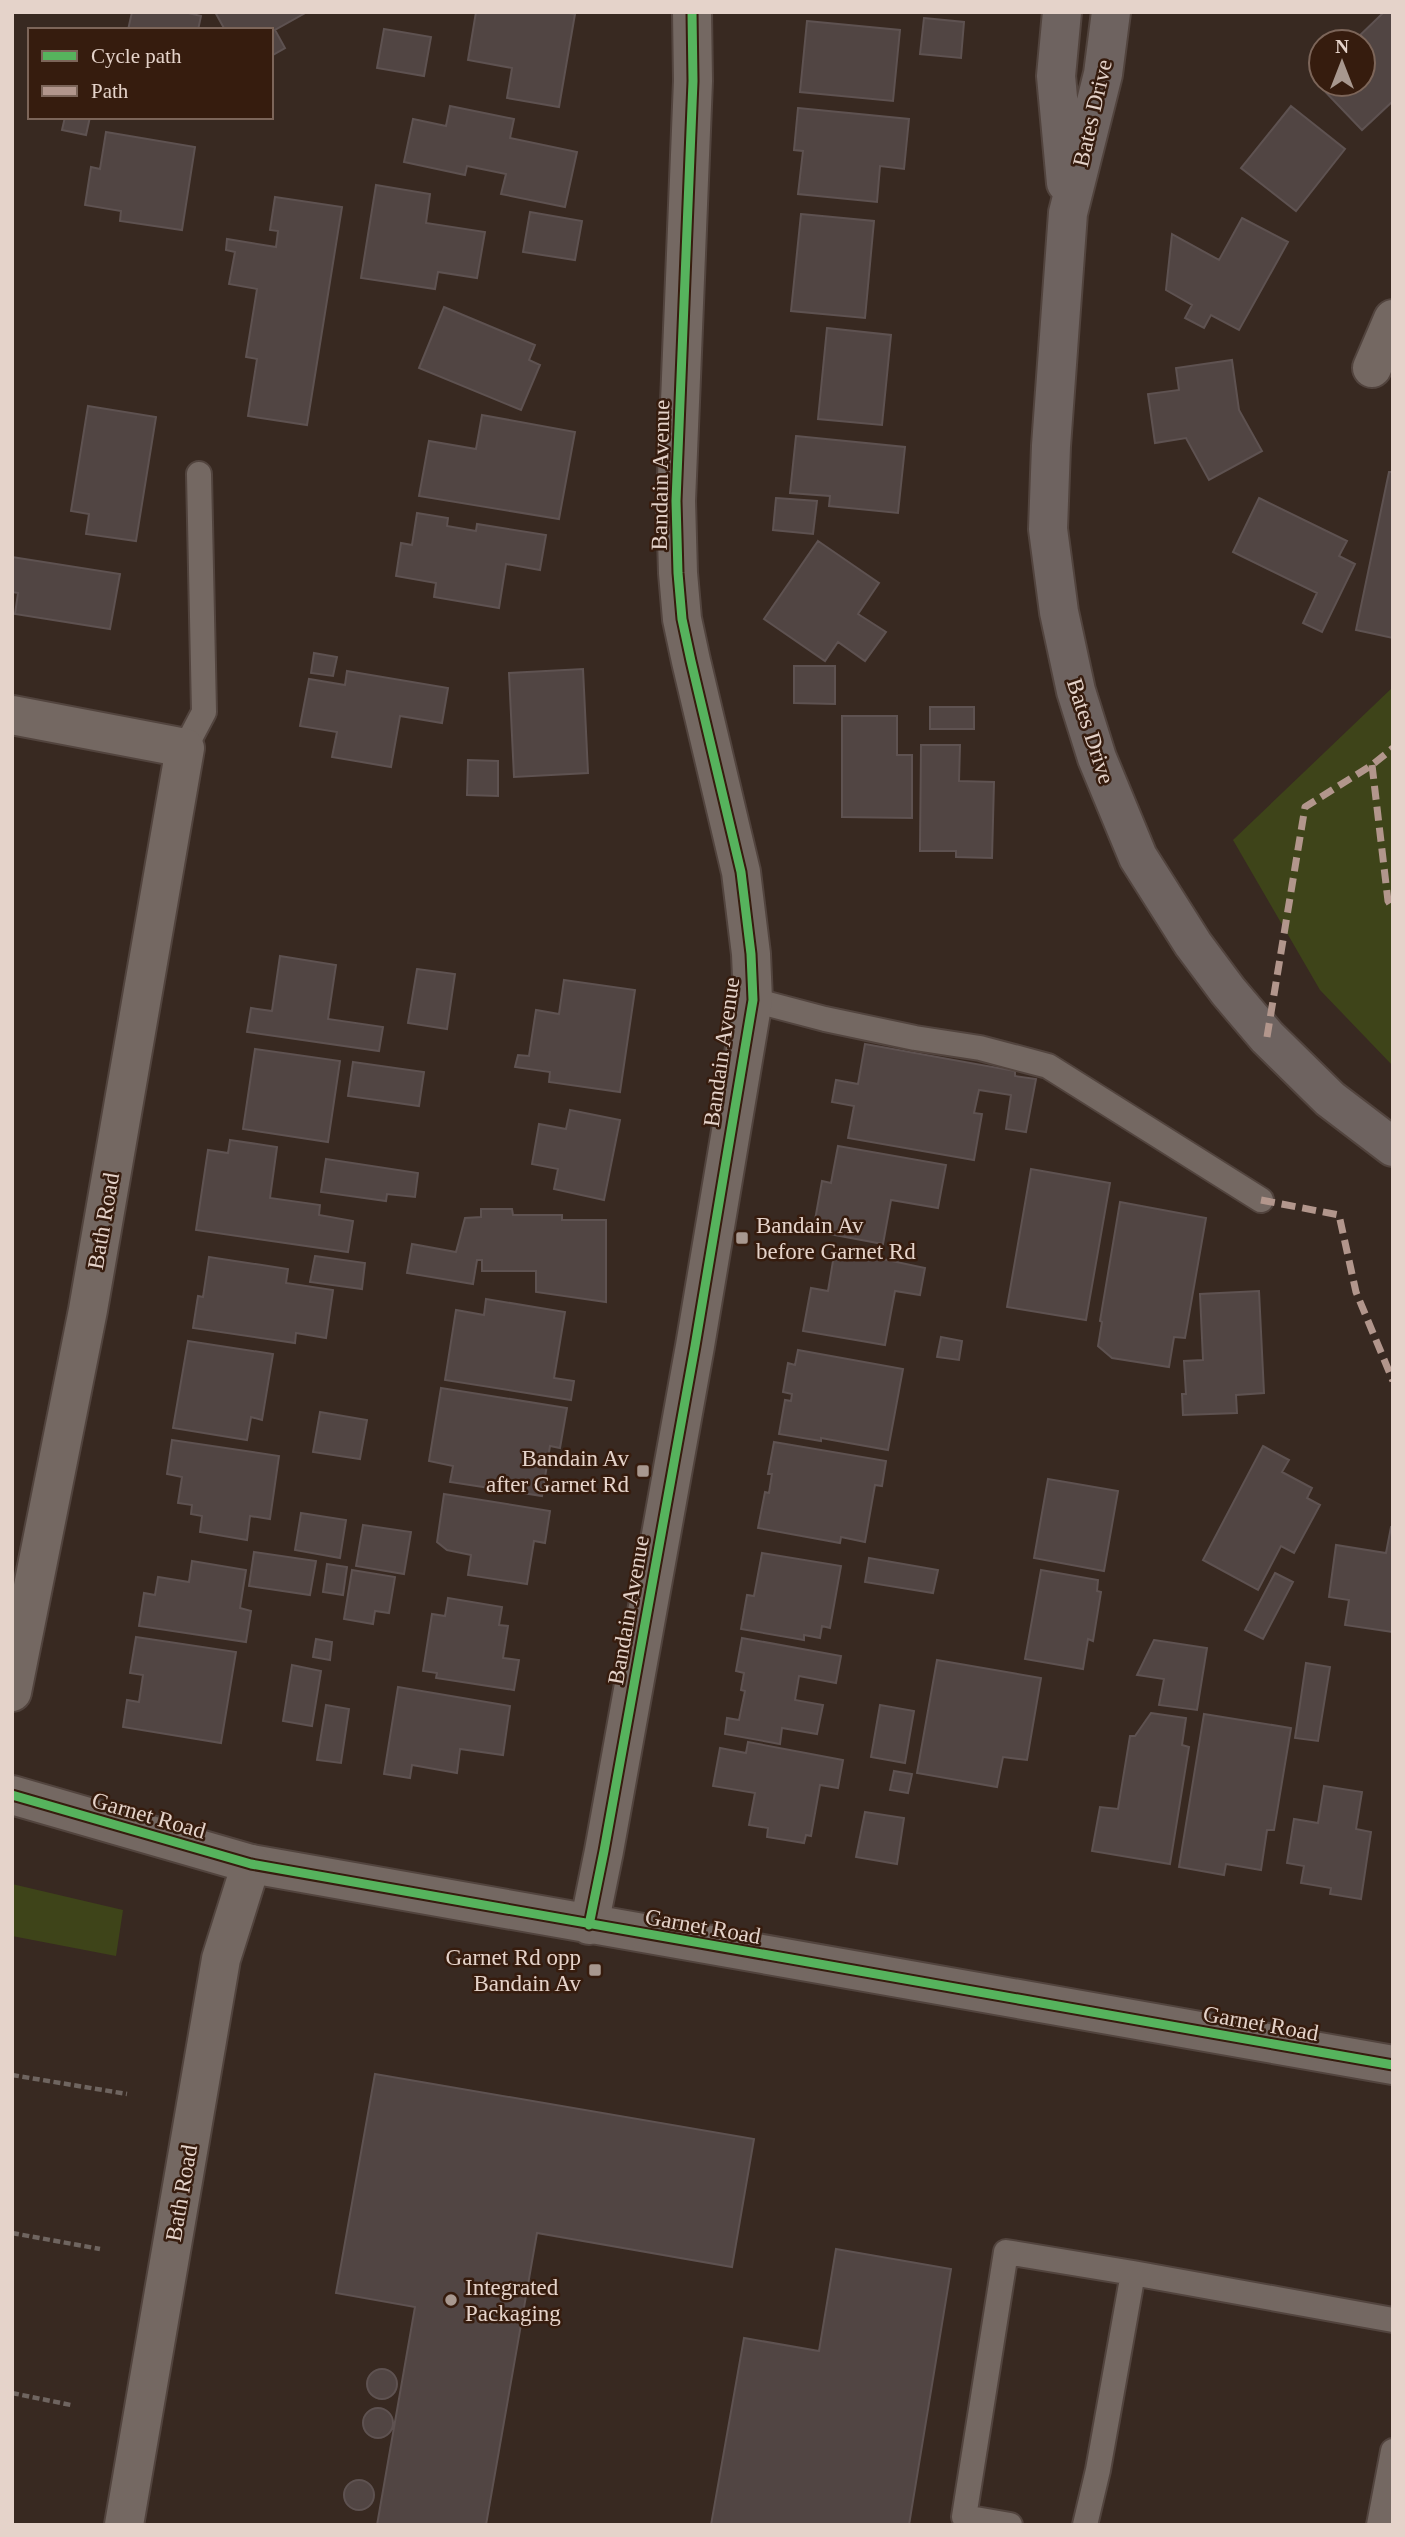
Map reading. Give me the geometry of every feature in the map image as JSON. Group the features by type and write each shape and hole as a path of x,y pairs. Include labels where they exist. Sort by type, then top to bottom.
{"main road":[{"name":"Bates Drive","path":"1062,12 1056,76 1068,214"},
{"name":"Bates Drive","path":"1111,12 1103,74 1068,214 1058,331 1048,529 1059,612 1076,691 1097,758 1138,857 1193,944 1267,1038 1330,1099 1393,1147"}],"street":[{"name":"Bandain Avenue","path":"589,1925 695,1346 753,1000 751,954 741,872 682,619 678,573 676,501 693,93 692,12"},
{"path":"1372,368 1393,319"},
{"path":"12,715 185,748"},
{"name":"Bath Road","path":"12,1692 88,1310 185,748"},
{"name":"Garnet Road","path":"12,1796 251,1864 1393,2065"},
{"name":"Bath Road","path":"124,2525 221,1959 251,1864"}],"lane":[{"path":"185,748 204,712 199,474"},
{"name":"Bandain Avenue","path":"753,1000 838,1022 980,1048 1048,1066 1261,1200"},
{"path":"1010,2525 964,2517 1006,2252 1393,2320"},
{"path":"1085,2525 1098,2470 1133,2273"},
{"path":"1379,2525 1393,2451"}],"path":[{"path":"12,2074 127,2094"},
{"path":"12,2234 100,2249"},
{"path":"12,2393 71,2405"}],"green space":[{"path":"1393,687 1393,1066 1320,990 1233,840"},
{"path":"12,1884 123,1910 116,1956 12,1936"}],"building":[{"path":"132,12 184,12 201,16 198,28 128,28"},
{"path":"215,12 307,12 275,30 285,48 273,55 273,28 224,28"},
{"path":"476,12 575,14 559,107 507,98 512,68 468,60"},
{"path":"1384,12 1393,12 1393,101 1362,130 1331,98 1377,98 1377,28 1367,28"},
{"path":"924,18 964,22 961,58 920,54"},
{"path":"807,21 900,30 893,101 800,92"},
{"path":"384,29 431,37 424,76 377,68"},
{"path":"450,106 514,119 510,138 577,152 565,207 501,194 506,174 467,166 465,175 404,162 413,119 446,126"},
{"path":"1291,106 1345,149 1296,211 1241,168"},
{"path":"798,108 909,119 904,169 880,166 877,202 798,194 803,151 794,150"},
{"path":"65,119 90,119 86,135 62,130"},
{"path":"106,132 195,147 182,230 120,221 121,211 85,205 91,167 100,169"},
{"path":"376,185 430,194 426,223 485,232 477,278 438,272 435,289 361,278"},
{"path":"275,197 342,207 307,425 248,416 257,359 246,357 257,289 229,284 235,252 226,250 227,239 276,247 278,231 270,230"},
{"path":"530,212 582,221 575,260 523,252"},
{"path":"801,214 874,221 865,318 791,311"},
{"path":"1242,218 1288,242 1239,330 1211,315 1204,328 1185,318 1192,305 1166,290 1172,234 1219,260"},
{"path":"444,307 535,345 529,360 540,365 521,410 419,368"},
{"path":"827,328 891,335 882,425 818,419"},
{"path":"1232,360 1239,410 1262,451 1209,480 1186,438 1155,443 1148,394 1179,390 1176,368"},
{"path":"88,406 156,417 136,541 86,534 89,514 71,511"},
{"path":"482,415 575,432 559,519 419,496 429,441 476,449"},
{"path":"796,436 905,447 898,513 829,506 830,496 790,493"},
{"path":"1389,472 1393,472 1393,638 1356,630"},
{"path":"776,498 817,501 813,534 773,530"},
{"path":"1259,498 1347,541 1339,556 1355,564 1322,632 1303,623 1317,593 1233,552"},
{"path":"417,513 448,518 447,526 476,531 477,524 546,535 540,570 506,564 499,608 434,597 436,583 396,576 401,543 412,545"},
{"path":"818,541 879,583 858,614 886,632 865,661 838,642 825,661 764,619"},
{"path":"12,557 120,574 110,629 15,614 18,593 12,592"},
{"path":"314,653 337,657 333,676 311,673"},
{"path":"794,666 835,666 835,704 794,703"},
{"path":"583,669 588,773 514,777 509,673"},
{"path":"347,671 448,688 442,723 400,716 391,767 332,757 337,732 300,726 309,679 345,685"},
{"path":"930,707 974,707 974,729 930,729"},
{"path":"842,716 897,716 897,755 912,755 912,818 842,817"},
{"path":"921,745 960,745 959,781 994,782 992,858 956,857 956,851 920,851"},
{"path":"468,760 498,761 498,796 467,795"},
{"path":"280,956 336,965 328,1019 383,1027 379,1051 247,1032 251,1008 272,1011"},
{"path":"417,969 455,974 447,1029 408,1023"},
{"path":"564,980 635,990 620,1092 549,1082 550,1072 515,1067 518,1055 529,1056 536,1010 559,1014"},
{"path":"865,1044 1015,1071 1015,1076 1036,1079 1026,1132 1006,1129 1011,1095 979,1090 974,1113 982,1114 974,1160 848,1138 854,1106 832,1102 836,1080 858,1084"},
{"path":"255,1049 340,1061 328,1142 243,1129"},
{"path":"353,1062 424,1072 419,1106 348,1096"},
{"path":"570,1110 620,1120 604,1200 554,1189 558,1169 532,1164 539,1124 566,1129"},
{"path":"230,1140 277,1147 270,1198 320,1205 319,1215 353,1221 348,1252 196,1230 208,1150 228,1153"},
{"path":"838,1146 946,1165 938,1208 891,1200 883,1244 813,1231 822,1181 831,1183"},
{"path":"326,1159 418,1173 415,1197 387,1194 386,1201 321,1192"},
{"path":"1031,1169 1110,1183 1086,1320 1007,1307"},
{"path":"1120,1202 1206,1218 1185,1338 1174,1337 1169,1367 1112,1358 1098,1346"},
{"path":"481,1209 512,1209 513,1215 562,1215 562,1220 606,1220 606,1302 536,1292 536,1271 482,1271 482,1260 477,1260 473,1284 407,1273 412,1244 456,1252 465,1218 481,1217"},
{"path":"835,1249 925,1268 920,1295 895,1291 885,1345 803,1331 811,1288 828,1291"},
{"path":"315,1256 365,1263 362,1289 310,1282"},
{"path":"209,1257 288,1269 286,1283 333,1290 326,1338 296,1333 295,1343 193,1328 198,1296 203,1297"},
{"path":"1259,1291 1264,1393 1236,1395 1237,1413 1183,1415 1182,1394 1186,1394 1184,1361 1203,1360 1200,1294"},
{"path":"486,1299 565,1312 554,1378 574,1381 571,1400 445,1380 456,1310 484,1315"},
{"path":"941,1337 962,1341 959,1360 937,1357"},
{"path":"188,1341 273,1354 262,1420 251,1417 247,1440 173,1428"},
{"path":"798,1350 903,1369 888,1450 821,1438 821,1441 779,1434 785,1400 791,1401 792,1394 783,1392 788,1363 795,1365"},
{"path":"441,1388 567,1408 560,1448 550,1446 542,1496 450,1482 453,1466 429,1461"},
{"path":"320,1412 367,1420 360,1459 313,1452"},
{"path":"172,1440 279,1456 270,1519 250,1516 247,1540 200,1532 202,1516 191,1514 192,1505 178,1503 182,1477 167,1474"},
{"path":"774,1442 886,1461 882,1486 875,1485 865,1542 841,1537 840,1543 758,1528 765,1492 769,1493 772,1474 768,1474"},
{"path":"1263,1446 1289,1460 1282,1472 1312,1488 1307,1498 1320,1505 1294,1553 1281,1546 1258,1590 1203,1560"},
{"path":"1048,1479 1118,1491 1104,1571 1034,1558"},
{"path":"444,1494 550,1511 545,1543 534,1541 527,1584 468,1575 471,1555 447,1550 437,1542"},
{"path":"301,1513 346,1520 340,1558 295,1550"},
{"path":"363,1525 411,1532 404,1574 356,1566"},
{"path":"1391,1527 1393,1632 1345,1625 1349,1600 1329,1597 1336,1545 1386,1553"},
{"path":"254,1552 316,1561 310,1595 249,1586"},
{"path":"762,1553 841,1566 830,1628 822,1626 820,1638 804,1635 804,1640 741,1629 747,1595 754,1596"},
{"path":"869,1558 938,1570 933,1593 865,1582"},
{"path":"192,1561 246,1570 240,1608 251,1611 246,1642 139,1626 144,1593 155,1595 158,1577 189,1582"},
{"path":"327,1564 347,1567 343,1595 323,1592"},
{"path":"352,1570 395,1577 389,1613 375,1611 373,1624 344,1619"},
{"path":"1041,1570 1098,1580 1097,1591 1101,1592 1093,1641 1088,1639 1083,1669 1025,1659"},
{"path":"1275,1573 1293,1582 1263,1639 1245,1630"},
{"path":"448,1598 502,1607 499,1625 508,1626 503,1658 519,1660 514,1690 436,1678 437,1673 423,1671 432,1614 445,1616"},
{"path":"136,1637 236,1652 221,1743 123,1727 127,1700 139,1702 143,1675 130,1673"},
{"path":"742,1638 841,1656 836,1683 799,1676 795,1700 823,1705 817,1734 782,1728 780,1744 725,1734 727,1718 739,1720 745,1691 741,1690 744,1673 736,1671"},
{"path":"316,1639 332,1642 330,1660 313,1657"},
{"path":"1154,1640 1207,1648 1197,1710 1159,1705 1164,1679 1137,1675"},
{"path":"937,1660 1041,1678 1027,1760 1003,1757 997,1787 917,1773"},
{"path":"1306,1663 1330,1667 1318,1741 1295,1738"},
{"path":"292,1665 321,1671 312,1726 283,1721"},
{"path":"398,1687 510,1706 503,1755 460,1749 457,1773 412,1765 410,1778 384,1774"},
{"path":"326,1705 349,1709 341,1763 317,1760"},
{"path":"880,1705 914,1711 905,1763 871,1757"},
{"path":"1151,1713 1186,1718 1182,1745 1189,1747 1170,1864 1092,1851 1100,1807 1118,1809 1130,1736 1135,1736"},
{"path":"1204,1714 1291,1728 1274,1830 1267,1830 1261,1870 1226,1864 1224,1875 1179,1867"},
{"path":"748,1742 843,1760 838,1788 820,1785 811,1836 806,1835 804,1843 767,1837 768,1828 749,1825 755,1793 713,1786 720,1748 746,1753"},
{"path":"894,1771 912,1774 908,1793 890,1790"},
{"path":"1324,1786 1362,1792 1356,1829 1371,1832 1361,1899 1330,1894 1331,1888 1301,1883 1304,1866 1287,1863 1294,1819 1318,1823"},
{"path":"865,1812 904,1818 897,1864 856,1857"},
{"name":"Integrated Packaging","path":"375,2074 754,2139 732,2267 537,2233 486,2525 377,2525 415,2307 336,2293"},
{"path":"836,2249 951,2269 909,2525 711,2525 744,2338 819,2351"},
{"path":"382,2369 393,2373 397,2384 393,2395 382,2399 371,2395 367,2384 371,2373"},
{"path":"378,2408 389,2412 393,2423 389,2434 378,2438 367,2434 363,2423 367,2412"},
{"path":"359,2480 370,2484 374,2495 370,2506 359,2510 348,2506 344,2495 348,2484"}],"marked path":[{"path":"1267,1037 1305,807 1372,765 1393,748"},
{"path":"1372,765 1388,901 1393,909"},
{"path":"1261,1200 1339,1215 1356,1292 1393,1381"}],"cycle path":[{"path":"589,1925 695,1346 753,1000 751,954 741,872 682,619 678,573 676,501 693,81 692,12"},
{"path":"12,1795 251,1864 1393,2065"}],"place":[{"name":"Bandain Av before Garnet Rd","path":"742,1238"},
{"name":"Bandain Av after Garnet Rd","path":"643,1471"},
{"name":"Garnet Rd opp Bandain Av","path":"595,1970"},
{"name":"Integrated Packaging","path":"451,2300"}]}
